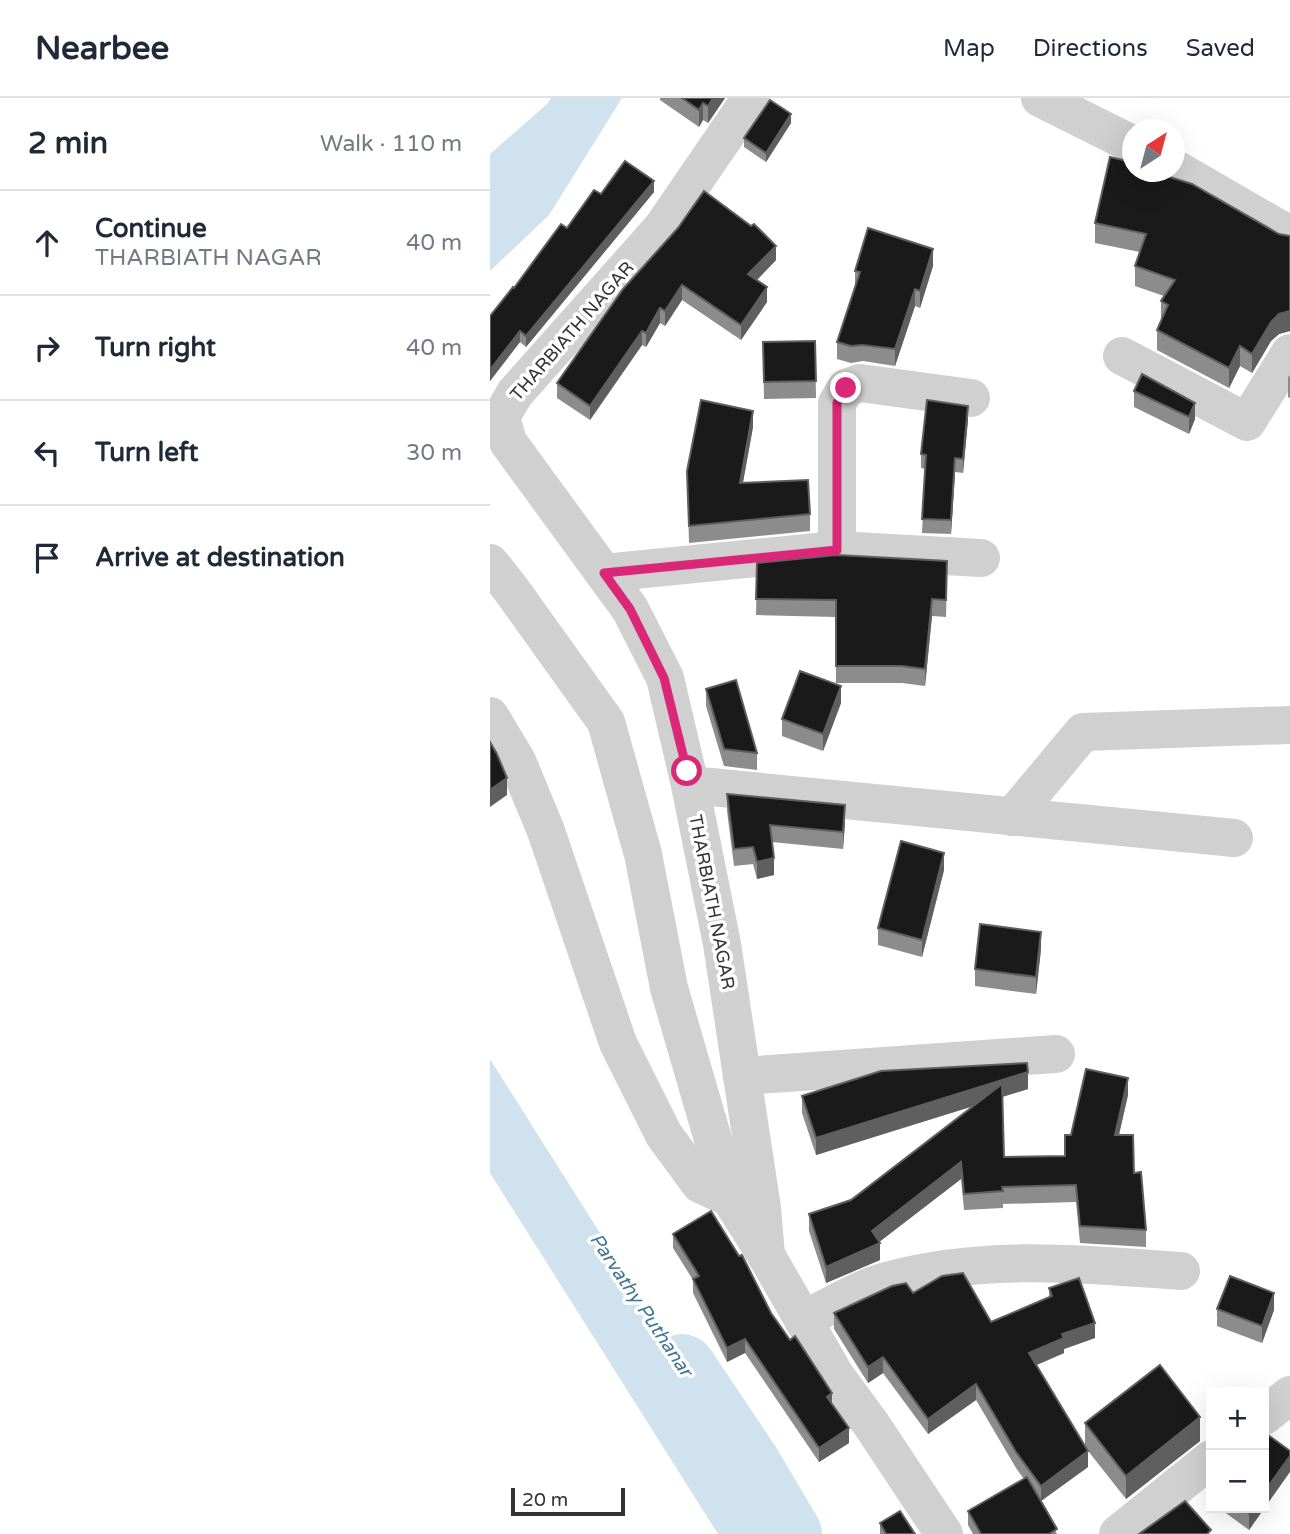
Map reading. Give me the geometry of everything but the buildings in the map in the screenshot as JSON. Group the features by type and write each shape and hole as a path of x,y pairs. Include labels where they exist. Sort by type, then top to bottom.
{"street":[{"name":"THARBIATH NAGAR","path":"751,98 662,228 523,383 502,416 508,442 630,609 664,678 690,785 722,944 762,1208 766,1255"},
{"path":"1040,98 1122,139"},
{"path":"1185,174 1290,235"},
{"path":"1122,356 1247,422 1290,353"},
{"path":"837,550 837,403 846,388 860,383 971,397"},
{"path":"604,573 837,550 981,558"},
{"path":"490,564 606,722 643,854 669,988 730,1198 835,1375 944,1534"},
{"path":"490,716 517,761 546,831 618,1043 664,1135 700,1184 730,1198"},
{"path":"1012,817 1083,732 1290,725"},
{"path":"690,785 1234,838"},
{"path":"742,1076 1056,1054"},
{"path":"803,1320 884,1281 963,1266 1039,1262 1181,1270"},
{"path":"1269,1412 1290,1395"},
{"path":"1118,1534 1206,1462"}],"water":[{"path":"551,98 622,98 549,215 490,271 490,154"},
{"path":"490,1059 790,1534 718,1534 490,1173"}],"waterway":[{"name":"Parvathy Puthanar","path":"682,1368 747,1465 788,1534"}],"route":[{"path":"687,771 664,678 630,609 604,573 837,550 837,403 846,388"}]}
